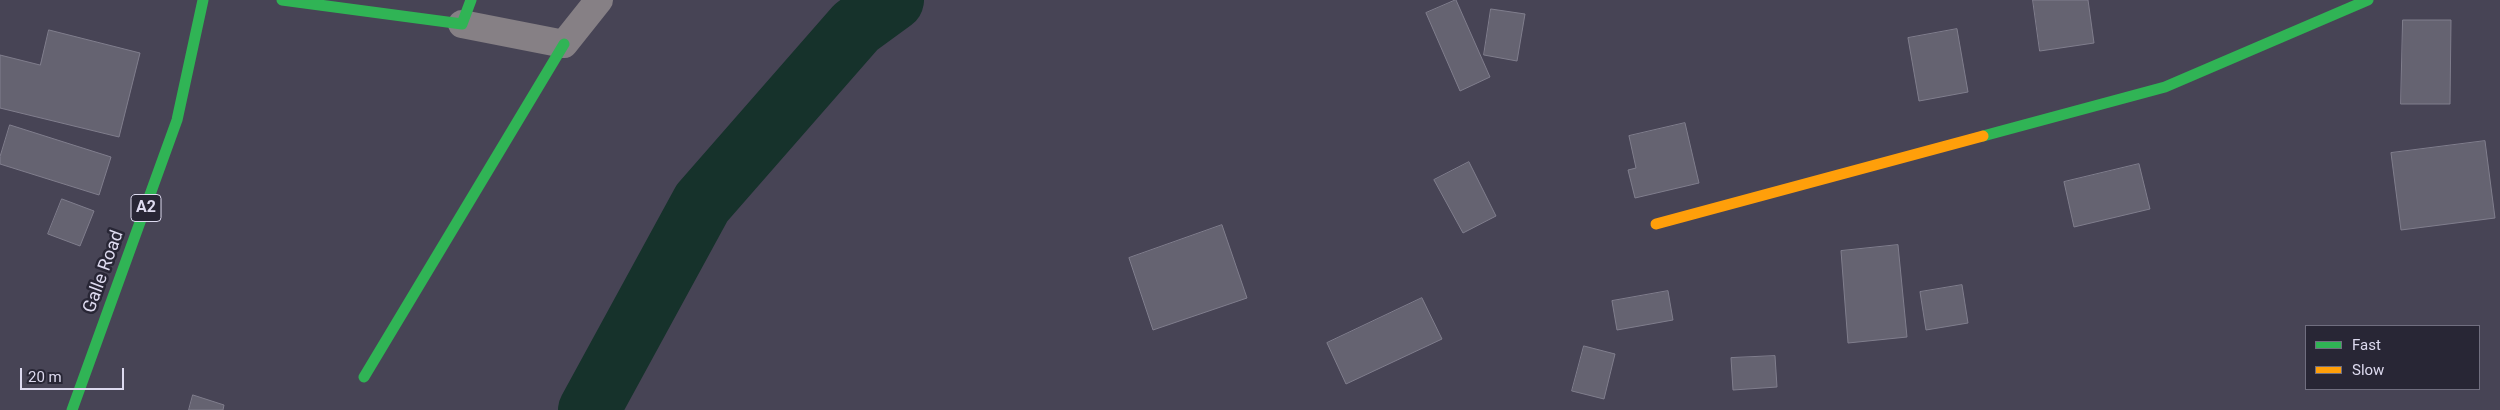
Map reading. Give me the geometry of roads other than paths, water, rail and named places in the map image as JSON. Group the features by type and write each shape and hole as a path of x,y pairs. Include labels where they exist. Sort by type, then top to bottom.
{"main road":[{"name":"Galle Road","path":"72,410 177,120 203,0"},
{"path":"282,0 466,12"},
{"path":"1656,224 2165,87 2368,0"},
{"path":"364,377 564,44"}],"street":[{"path":"466,12 564,44 599,0"}],"waterway":[{"path":"589,410 702,203 856,27 893,0"}]}
